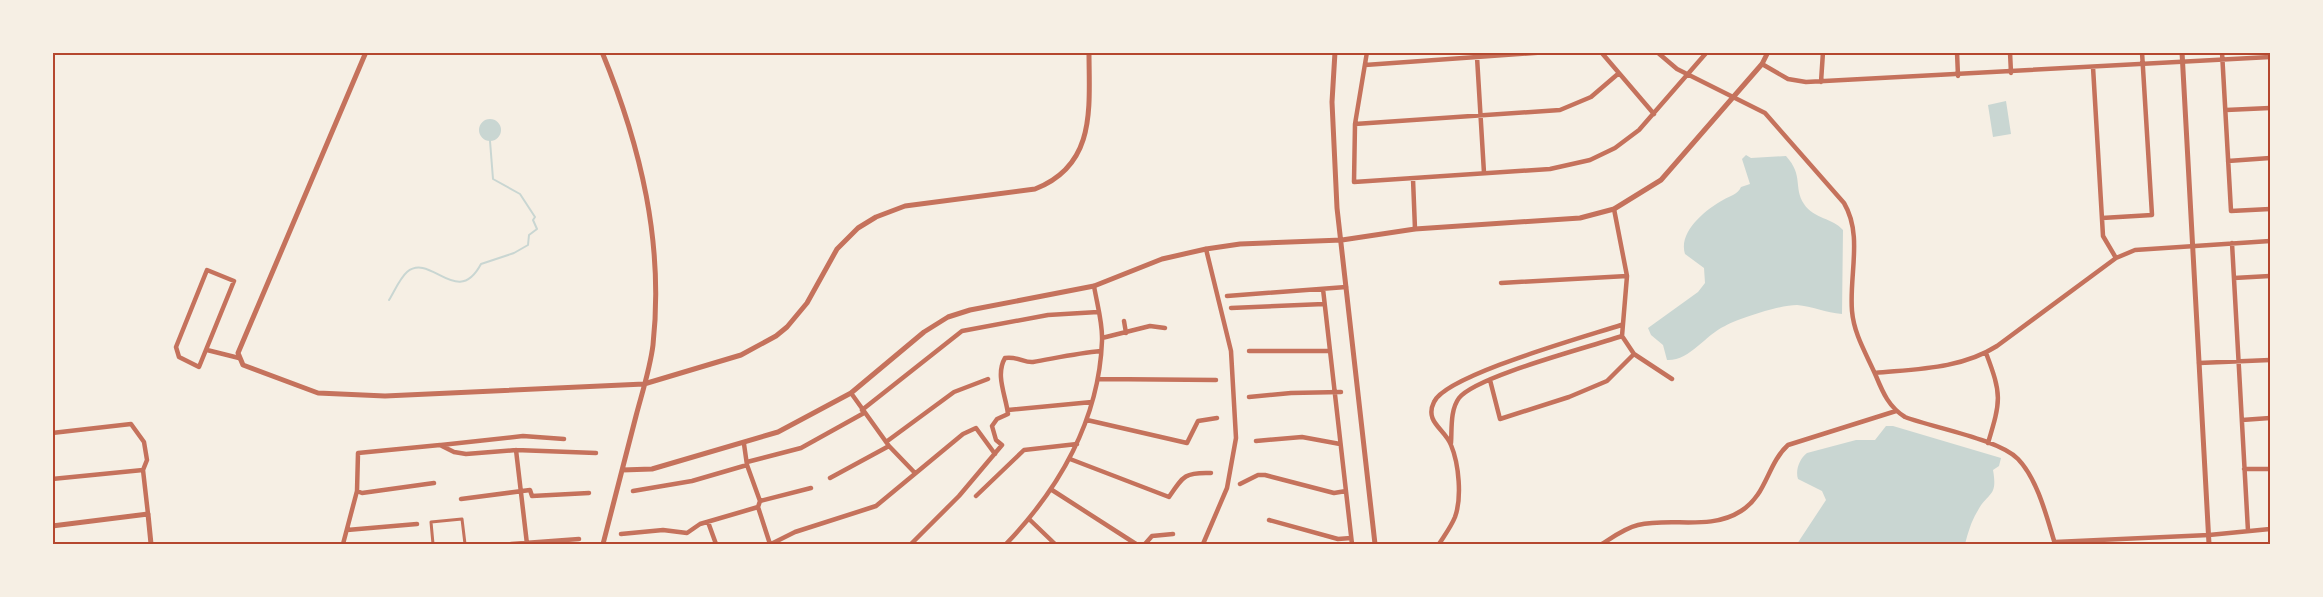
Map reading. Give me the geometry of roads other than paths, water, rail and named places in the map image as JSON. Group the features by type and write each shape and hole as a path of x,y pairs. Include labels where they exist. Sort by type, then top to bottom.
{"street":[{"path":"366,52 238,352 243,365 318,393 385,396 644,384 741,355 776,336 787,327 807,303 837,249 858,228 876,217 905,206 1023,192 1047,184 1075,159 1085,137 1089,52"},
{"path":"602,52 638,152 650,206 656,289 653,348 603,544"},
{"path":"1335,52 1332,102 1337,208 1374,544"},
{"path":"1367,52 1355,124 1354,182 1550,169 1590,160 1624,143 1654,114 1704,54"},
{"path":"1365,65 1548,52"},
{"path":"1601,52 1654,114"},
{"path":"1657,52 1688,74 1765,113 1844,202 1852,216 1854,233 1852,313 1857,336 1886,399 1896,411 1920,423 2007,451 2024,467 2055,543 2209,535 2271,529"},
{"path":"622,470 652,469 744,444 778,432 850,393 924,332 948,317 970,310 1094,286 1162,259 1240,244 1342,240 1415,229 1580,218 1614,209 1641,195 1661,180 1735,97 1762,64 1768,52"},
{"path":"1821,82 1823,52"},
{"path":"1957,52 1958,76"},
{"path":"2010,52 2011,73"},
{"path":"2102,218 2152,215 2142,52"},
{"path":"2182,52 2209,544"},
{"path":"2222,52 2231,211 2271,209"},
{"path":"1477,57 1484,173"},
{"path":"1762,64 1795,81 1821,82 2271,57"},
{"path":"2093,67 2103,236 2116,258"},
{"path":"1355,124 1568,107 1591,97 1618,73"},
{"path":"2226,110 2271,108"},
{"path":"2228,160 2271,158"},
{"path":"1413,178 1415,229"},
{"path":"1614,209 1627,276 1622,336 1634,354 1672,380"},
{"path":"1875,373 1951,364 1986,353 2116,258 2143,249 2271,241"},
{"path":"2232,243 2248,531"},
{"path":"1203,544 1227,488 1236,438 1231,351 1206,249"},
{"path":"207,270 234,281 207,350 199,366 178,357 176,347 207,270"},
{"path":"1501,284 1627,276"},
{"path":"2234,278 2271,276"},
{"path":"1005,544 1052,490 1070,459 1087,420 1099,380 1102,338 1094,286"},
{"path":"1227,296 1346,287"},
{"path":"1323,289 1332,393 1352,544"},
{"path":"1231,308 1324,303"},
{"path":"633,491 692,481 801,448 863,411 962,331 1048,315 1098,312"},
{"path":"1124,321 1126,333"},
{"path":"1102,338 1150,326 1165,328"},
{"path":"1451,443 1432,418 1432,405 1440,393 1489,369 1622,326"},
{"path":"1439,544 1452,523 1459,501 1456,462 1451,443 1453,415 1458,399 1464,393 1490,380 1622,336"},
{"path":"207,350 239,358"},
{"path":"911,544 959,496 1002,445 996,440 992,426 997,419 1008,414 1000,374 1005,358 1015,356 1030,363 1056,356 1101,351"},
{"path":"1249,351 1329,351"},
{"path":"1986,353 2000,396 1988,443"},
{"path":"1490,380 1500,419 1569,397 1607,381 1634,354"},
{"path":"2199,363 2271,360"},
{"path":"830,478 888,444 954,392 988,379"},
{"path":"1099,380 1216,380"},
{"path":"1249,397 1341,392"},
{"path":"850,393 888,444 915,473"},
{"path":"1008,410 1092,402"},
{"path":"1602,544 1637,525 1711,522 1735,515 1759,495 1780,453 1788,445 1896,411"},
{"path":"1087,420 1187,443 1198,421 1216,418"},
{"path":"2242,420 2271,418"},
{"path":"52,433 131,424 144,442 147,460 143,470 151,544"},
{"path":"744,444 747,464 770,544 795,532 876,506 963,434 976,428 995,454"},
{"path":"344,544 357,491 358,453 523,436 564,439"},
{"path":"1256,441 1302,437 1340,444"},
{"path":"976,496 1024,450 1077,444"},
{"path":"440,445 454,452 466,454 516,450 596,453"},
{"path":"516,450 527,544"},
{"path":"1070,459 1169,497 1185,476 1194,473 1211,473"},
{"path":"2244,470 2271,468"},
{"path":"52,479 143,470"},
{"path":"1240,484 1258,475 1265,475 1334,493 1346,491"},
{"path":"357,491 362,493 434,483"},
{"path":"621,534 663,530 687,533 708,522 811,488"},
{"path":"460,499 530,490 532,496 589,493"},
{"path":"1052,490 1136,544"},
{"path":"52,526 148,514"},
{"path":"433,544 431,522 462,519 465,544"},
{"path":"1029,519 1055,544"},
{"path":"1269,520 1338,539 1351,538"},
{"path":"708,522 716,544"},
{"path":"347,530 417,524"},
{"path":"1145,544 1152,536 1173,534"},
{"path":"511,544 579,539"}],"waterway":[{"path":"389,300 404,275 416,268 425,269 453,281 463,281 472,276 481,264 514,253 528,245 529,235 537,229 533,220 535,217 520,194 493,179 490,141"}]}
